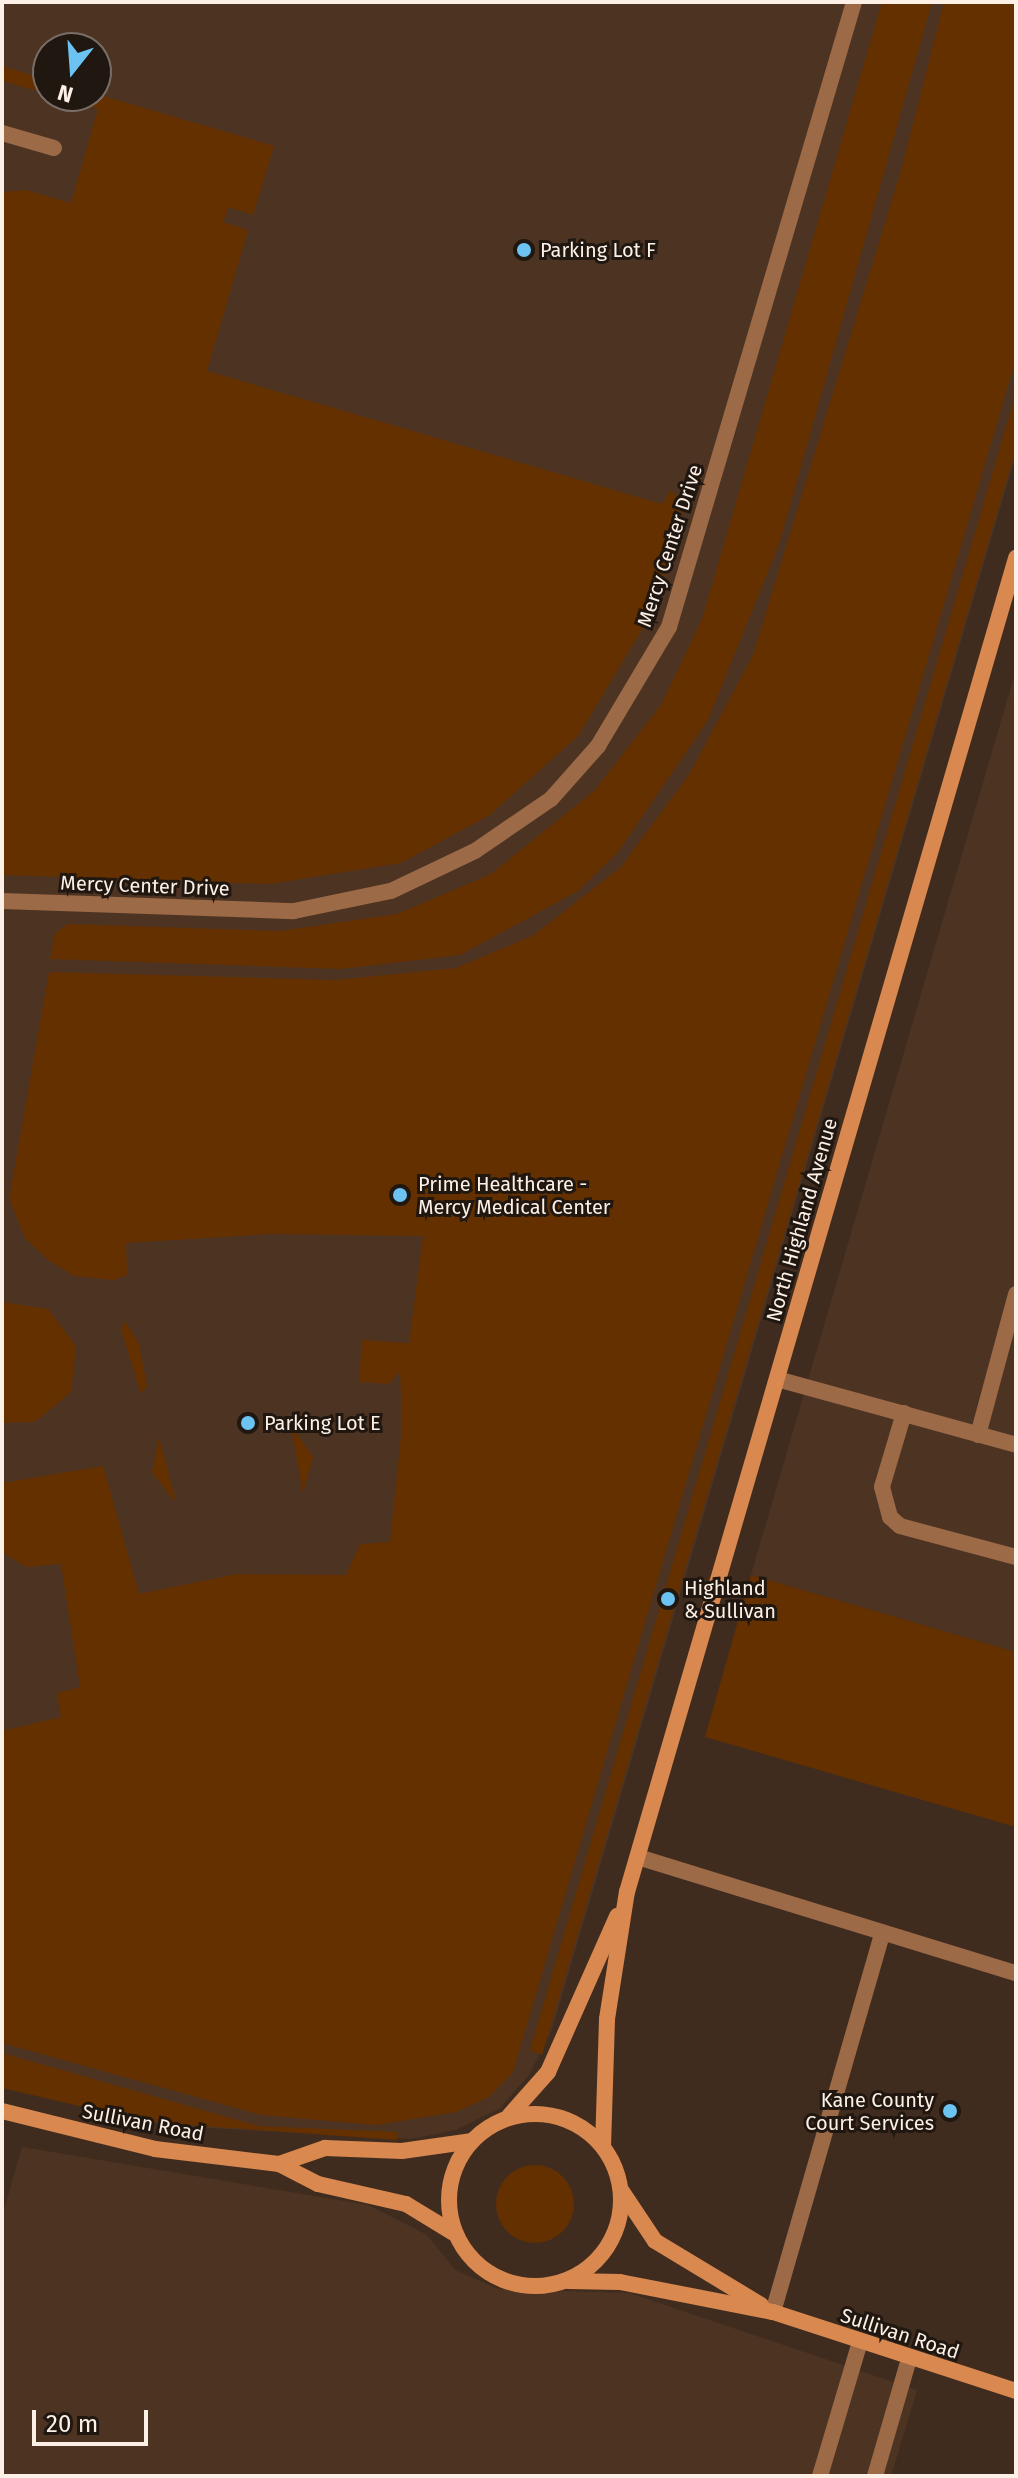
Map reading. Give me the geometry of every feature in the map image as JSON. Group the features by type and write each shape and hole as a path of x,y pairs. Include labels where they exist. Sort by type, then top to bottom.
{"street":[{"name":"Mercy Center Drive","path":"2,901 294,911 391,891 475,851 551,799 598,746 669,627 854,2"},
{"path":"2,133 54,148"},
{"name":"North Highland Avenue","path":"509,2116 548,2072 627,1892 1016,558"},
{"path":"978,1435 1016,1294"},
{"path":"777,1379 1016,1445"},
{"path":"904,1413 882,1487 890,1517 1016,1557"},
{"path":"638,1857 1016,1973"},
{"name":"North Highland Avenue","path":"603,2147 607,2019 627,1892"},
{"path":"773,2312 882,1934"},
{"name":"Sullivan Road","path":"2,2111 155,2149 279,2164 318,2184 406,2204 452,2232 465,2253 500,2280 545,2287 566,2281 620,2282 773,2312 909,2359 1016,2391"},
{"path":"509,2116 561,2117 603,2147"},
{"name":"Sullivan Road","path":"279,2164 325,2148 402,2151 472,2141 509,2116"},
{"name":"Sullivan Road","path":"452,2232 449,2185 472,2141"},
{"name":"Sullivan Road","path":"603,2147 621,2190 655,2241 773,2312"},
{"path":"566,2281 610,2245 621,2190"},
{"path":"820,2476 860,2342"},
{"path":"875,2476 909,2359"}],"shaded area":[{"name":"Prime Healthcare - Mercy Medical Center","path":"2,2 1016,2 1016,454 552,2029 529,2075 499,2109 455,2130 411,2139 193,2127 2,2087"},
{"path":"882,2 932,2 779,544 708,720 618,852 578,891 460,955 341,969 50,959 55,933 68,924 280,931 397,914 491,874 594,791 661,705 702,619"},
{"path":"944,2 1016,2 1016,358 513,2072 489,2097 456,2112 376,2125 261,2115 2,2043 2,1731 61,1717 57,1693 80,1687 61,1564 26,1567 2,1552 2,1483 103,1466 139,1594 237,1574 346,1575 360,1544 390,1542 402,1426 400,1371 389,1384 359,1382 362,1340 409,1343 423,1236 270,1234 126,1243 127,1275 114,1280 74,1276 48,1260 25,1238 9,1199 49,972 335,980 456,968 534,935 621,867 690,773 753,655 902,167"},
{"path":"2,66 32,75 32,89 2,81"},
{"path":"112,99 274,146 253,215 229,207 223,222 248,230 207,371 662,504 671,490 683,503 656,606 578,736 490,815 401,863 270,884 2,875 2,192 26,190 71,203 97,112 112,112"},
{"path":"1016,393 1016,448 542,2055 530,2050"},
{"path":"1016,670 1016,1652 751,1575"},
{"path":"2,1302 48,1309 76,1346 71,1392 35,1422 2,1423"},
{"path":"125,1321 139,1344 147,1386 141,1394 121,1329"},
{"path":"291,1425 313,1457 303,1493 291,1428"},
{"path":"159,1437 175,1498 174,1501 152,1472"},
{"path":"751,1575 1016,1652 1016,1827 705,1737"},
{"path":"2,2053 259,2126 397,2132 397,2140 148,2122 2,2088"},
{"path":"22,2147 368,2205 427,2235 455,2270 498,2289 629,2293 917,2390 891,2476 2,2476 2,2217"},
{"path":"535,2165 550,2168 567,2182 574,2204 571,2219 557,2236 535,2243 520,2240 503,2226 496,2204 499,2189 513,2172"}],"place":[{"name":"Parking Lot F","path":"524,250"},
{"name":"Prime Healthcare - Mercy Medical Center","path":"400,1195"},
{"name":"Parking Lot E","path":"248,1423"},
{"name":"Highland & Sullivan","path":"668,1599"},
{"name":"Kane County Court Services","path":"950,2111"}]}
